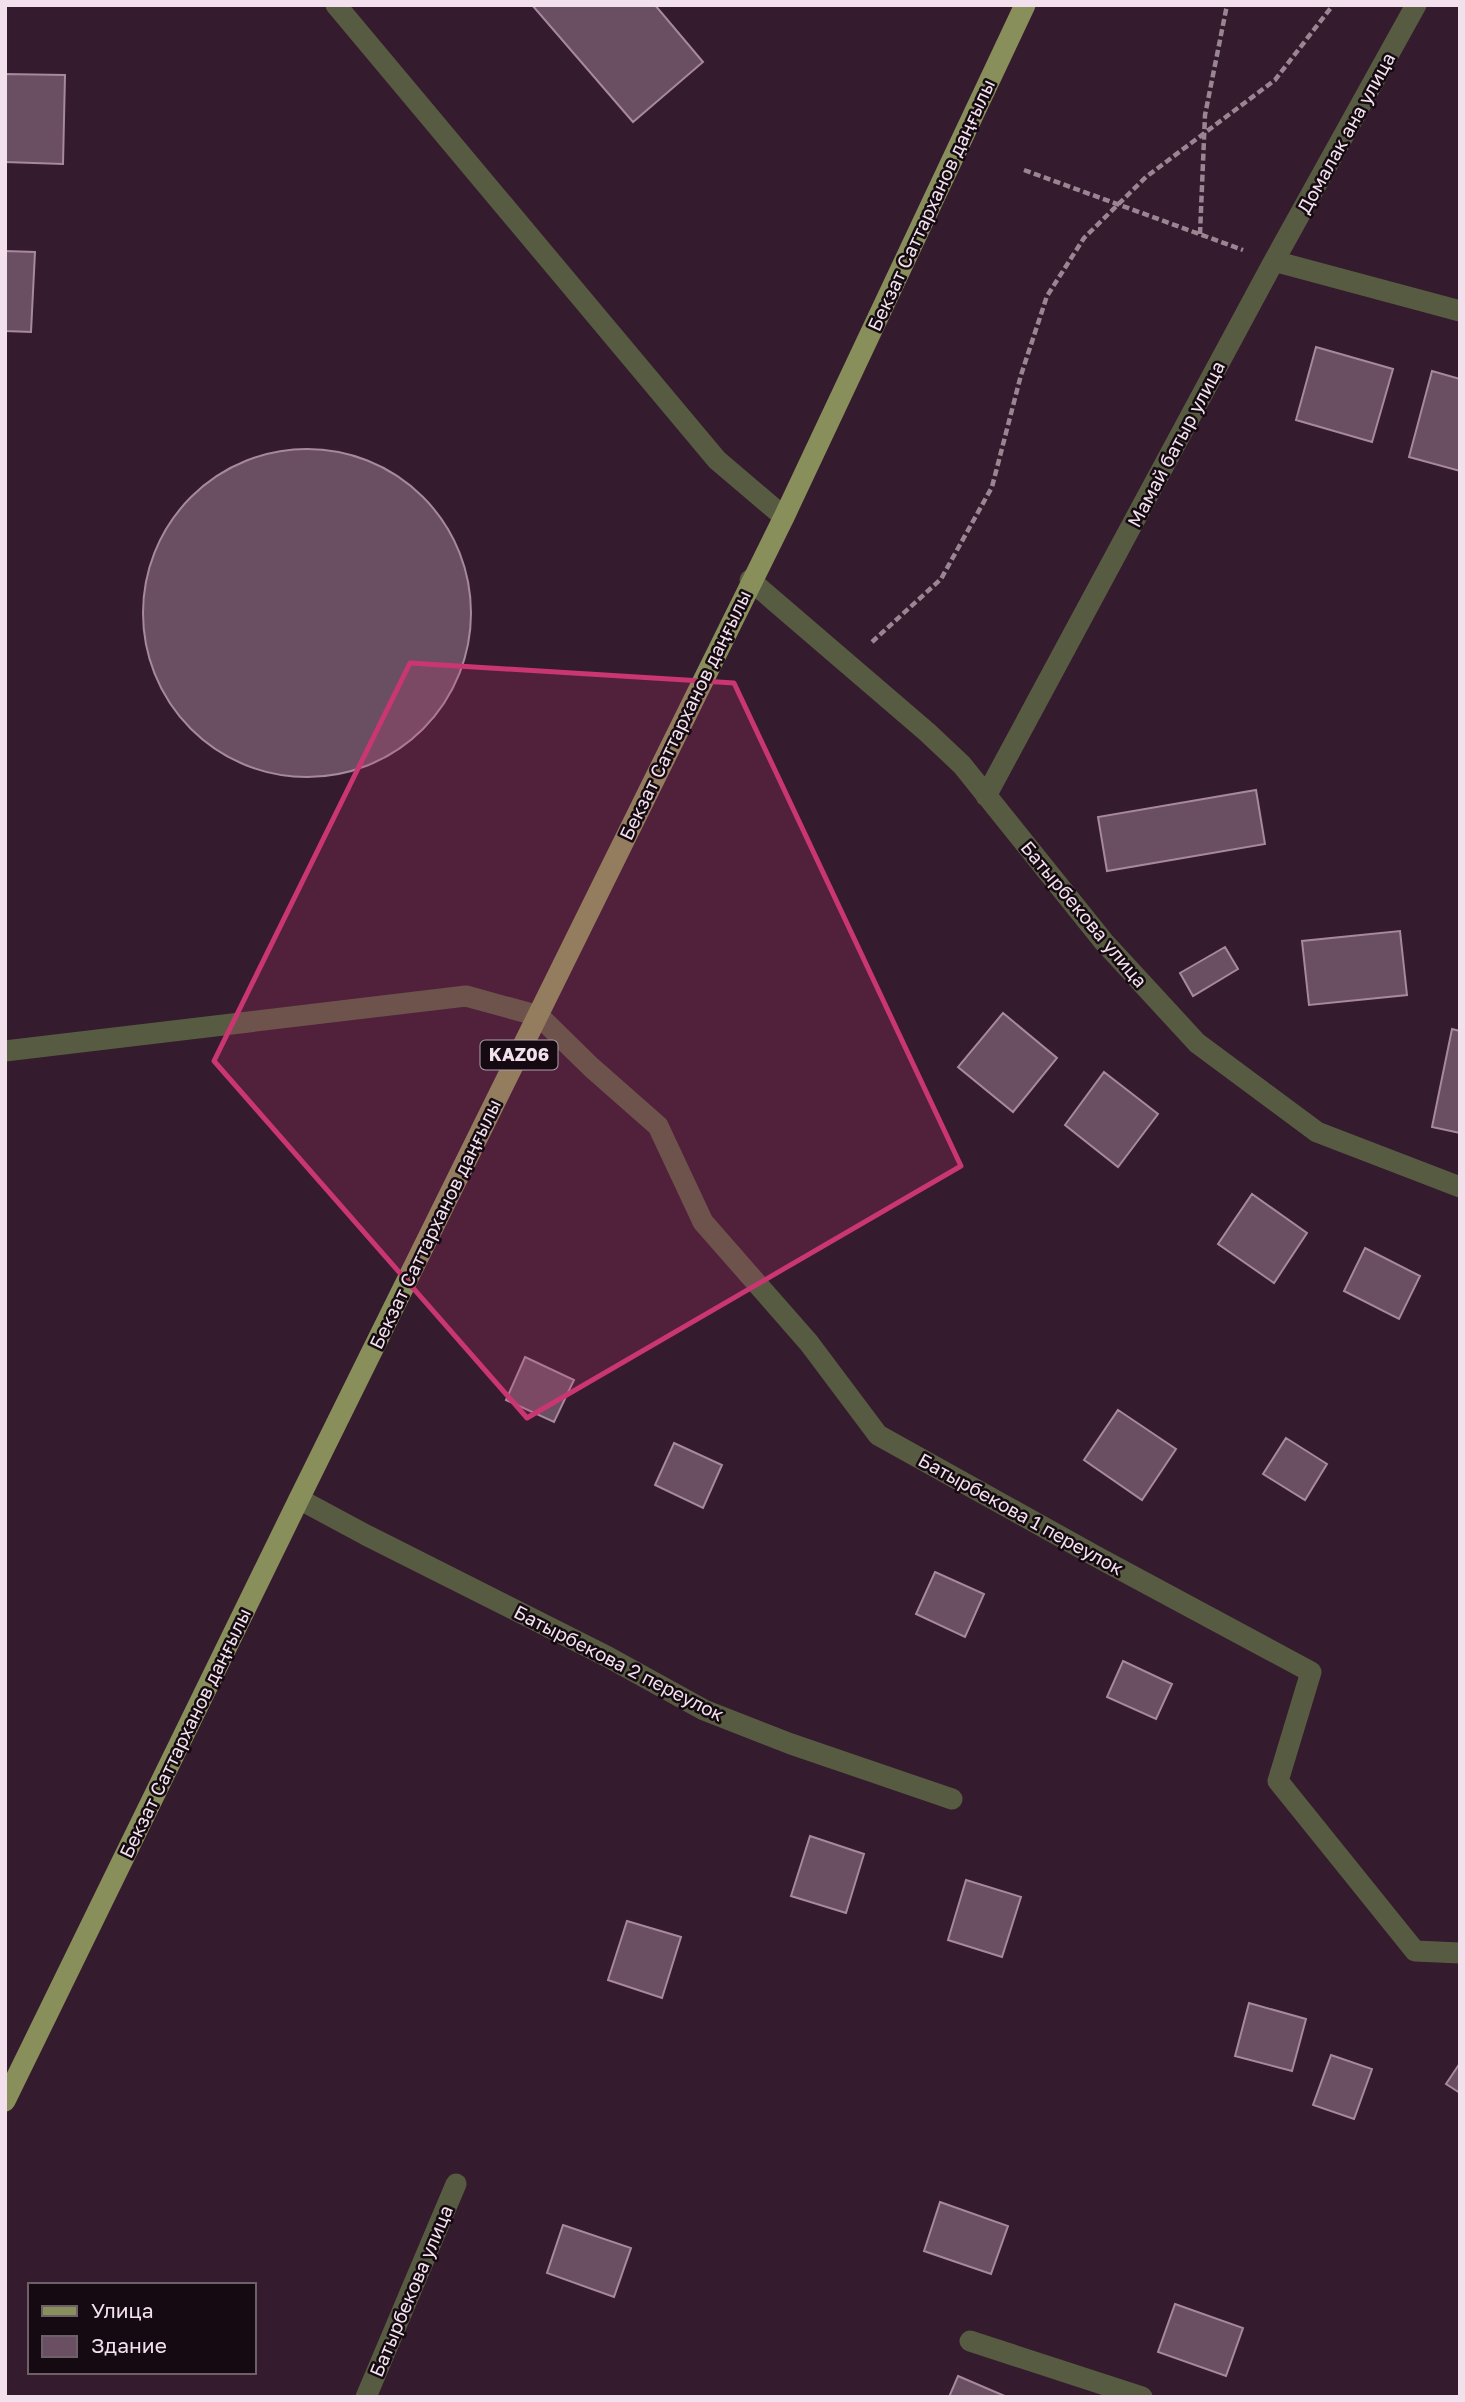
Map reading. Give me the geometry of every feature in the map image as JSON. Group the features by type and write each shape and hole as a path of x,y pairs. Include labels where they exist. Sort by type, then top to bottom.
{"main road":[{"name":"Бекзат Саттарханов даңғылы","path":"5,2101 539,1016 750,580 784,517 1021,7"}],"street":[{"path":"337,5 717,460 784,517"},
{"name":"Домалак ана улица","path":"1274,261 1416,5"},
{"path":"1274,261 1460,311"},
{"name":"Мамай батыр улица","path":"986,796 1274,261"},
{"name":"Батырбекова улица","path":"750,580 962,765 1104,942 1197,1043 1317,1132 1460,1186"},
{"path":"5,1051 466,996 539,1016"},
{"name":"Батырбекова 1 переулок","path":"539,1016 657,1126 703,1222 809,1343 877,1435 1311,1672 1278,1781 1415,1951 1460,1953"},
{"name":"Батырбекова 2 переулок","path":"299,1499 608,1657 704,1710 791,1744 952,1799"},
{"name":"Батырбекова улица","path":"366,2397 456,2184"},
{"path":"970,2341 1142,2397"}],"path":[{"path":"1200,234 1205,115 1227,5"},
{"path":"848,664 941,579 992,487 1021,375 1047,296 1084,238 1146,177 1275,79 1332,5"},
{"path":"1024,170 1274,261"}],"highlighted area":[{"path":"410,663 734,683 961,1166 527,1418 214,1061"}],"building":[{"path":"532,5 655,5 703,62 633,122"},
{"path":"5,74 65,75 63,164 5,162"},
{"path":"5,251 35,252 31,332 5,331"},
{"path":"1316,347 1393,369 1372,442 1296,420"},
{"path":"1432,371 1460,379 1460,471 1409,457"},
{"path":"307,449 339,452 370,462 398,477 423,497 443,522 458,550 468,581 471,613 468,645 458,676 443,704 423,729 398,749 370,764 339,774 307,777 275,774 244,764 216,749 191,729 171,704 156,676 146,645 143,613 146,581 156,550 171,522 191,497 216,477 244,462 275,452"},
{"path":"1256,790 1265,844 1107,871 1098,817"},
{"path":"1400,931 1407,995 1309,1005 1302,941"},
{"path":"1225,947 1238,969 1193,996 1180,973"},
{"path":"1003,1013 1057,1058 1013,1112 958,1067"},
{"path":"1452,1029 1460,1031 1460,1133 1432,1127"},
{"path":"1104,1072 1158,1114 1118,1167 1065,1125"},
{"path":"1252,1194 1307,1233 1274,1283 1218,1244"},
{"path":"1365,1248 1420,1276 1399,1319 1344,1291"},
{"path":"525,1357 574,1380 554,1422 506,1400"},
{"path":"1118,1410 1176,1449 1142,1500 1084,1460"},
{"path":"1286,1438 1327,1464 1305,1500 1263,1474"},
{"path":"674,1443 722,1465 703,1508 655,1485"},
{"path":"935,1572 984,1594 965,1637 916,1614"},
{"path":"1123,1661 1172,1684 1156,1719 1107,1697"},
{"path":"810,1836 864,1854 846,1913 791,1896"},
{"path":"966,1880 1021,1897 1002,1957 948,1940"},
{"path":"627,1921 681,1937 662,1998 608,1980"},
{"path":"1249,2003 1306,2019 1292,2071 1235,2056"},
{"path":"1331,2055 1372,2069 1354,2119 1313,2105"},
{"path":"1460,2063 1460,2093 1446,2084"},
{"path":"940,2202 1008,2226 991,2274 924,2251"},
{"path":"563,2225 631,2248 614,2297 547,2273"},
{"path":"1175,2304 1243,2328 1226,2376 1158,2352"},
{"path":"958,2376 1007,2397 949,2397"}]}
